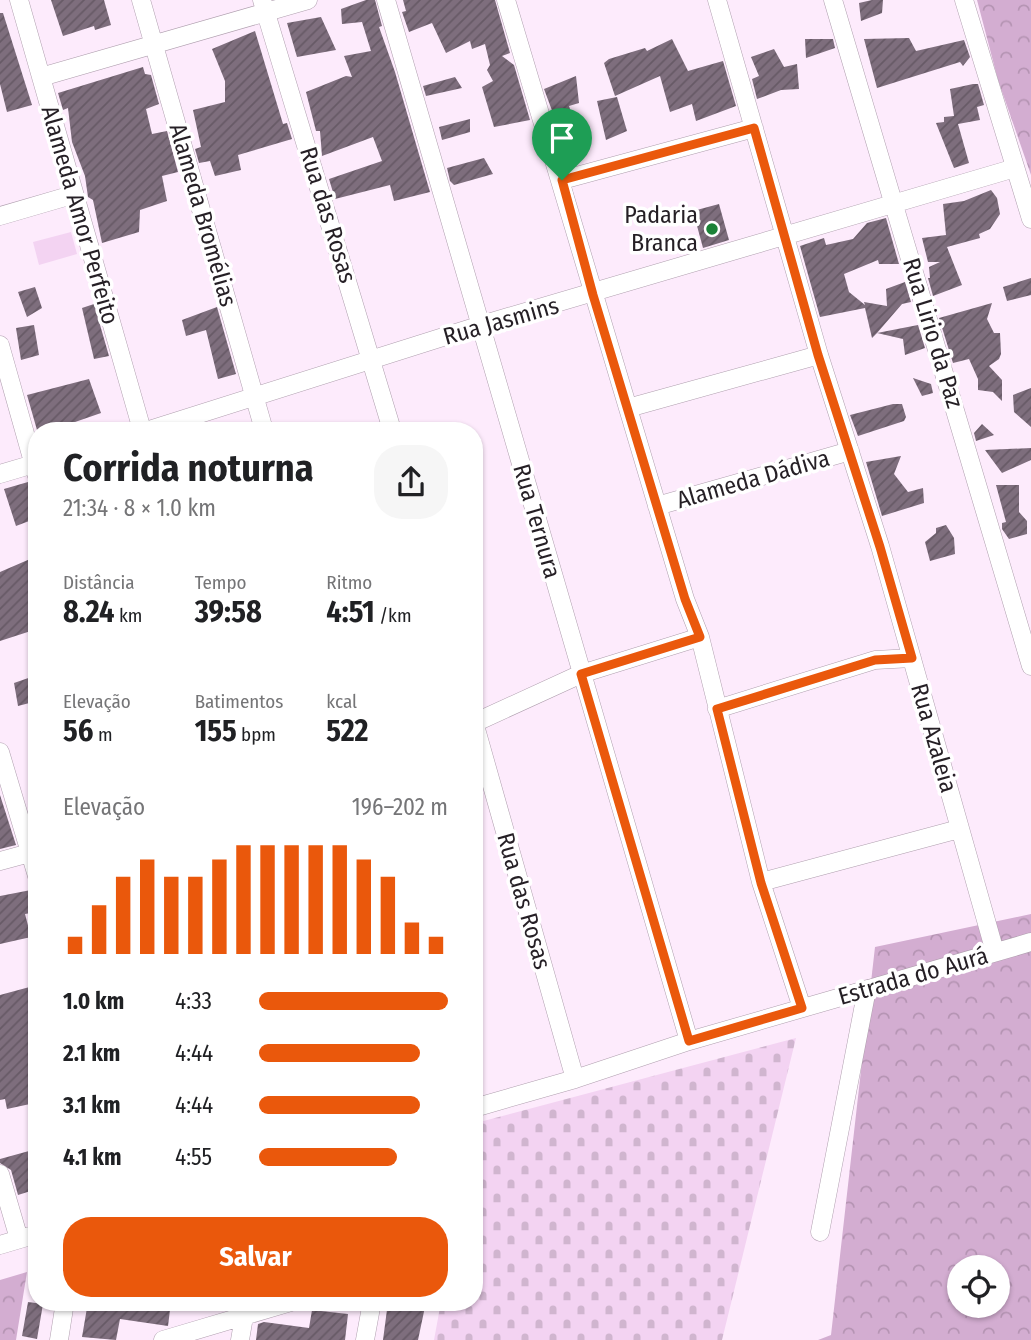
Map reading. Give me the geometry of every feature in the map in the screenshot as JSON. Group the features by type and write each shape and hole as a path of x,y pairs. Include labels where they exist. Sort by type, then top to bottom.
{"street":[{"name":"Alameda Amor Perfeito","path":"19,0 72,195 140,422"},
{"name":"Alameda Bromélias","path":"141,0 262,422"},
{"path":"41,77 264,6 308,0"},
{"name":"Rua Ternura","path":"386,0 689,1041"},
{"path":"506,0 562,180 593,295 685,599 700,637 761,883 802,1008"},
{"name":"Rua Azaleia","path":"717,0 818,355 850,451 912,658 995,952"},
{"name":"Rua Lirio da Paz","path":"833,0 1031,666"},
{"path":"964,0 1031,219"},
{"name":"Rua das Rosas","path":"264,6 390,422"},
{"path":"562,180 754,128"},
{"name":"Rua Jasmins","path":"174,422 481,325 593,295 1015,167"},
{"path":"0,216 72,195"},
{"path":"0,345 28,441"},
{"path":"628,408 818,355"},
{"name":"Alameda Dádiva","path":"657,506 850,451"},
{"path":"0,474 28,469"},
{"path":"483,719 581,674 700,637"},
{"path":"717,709 875,660 912,658"},
{"path":"0,752 28,837"},
{"name":"Rua das Rosas","path":"483,755 575,1079"},
{"path":"761,883 959,829"},
{"path":"0,861 28,853"},
{"name":"Estrada do Aurá","path":"483,1105 575,1079 689,1041 1031,942"},
{"path":"820,1232 867,989"},
{"path":"0,1174 19,1239"},
{"path":"0,1245 28,1236"},
{"path":"59,1340 64,1311"},
{"path":"163,1340 238,1311"},
{"path":"240,1340 245,1311"},
{"path":"365,1340 370,1311"}],"green space":[{"path":"977,0 1031,0 1031,175 998,80"},
{"path":"71,232 77,254 39,265 33,242"},
{"path":"1031,914 1031,1340 818,1340 831,1335 875,947"},
{"path":"796,1038 722,1340 434,1340 439,1311 483,1311 483,1121"},
{"path":"27,1272 16,1340 0,1340 0,1280"}],"building":[{"path":"51,0 104,0 111,25 95,30 94,26 63,36"},
{"path":"366,0 375,0 382,26 379,27 430,192 394,201 390,185 335,199 329,179 382,161 373,137 322,156 320,131 316,131 306,92 346,76 352,77 344,56 371,51 362,22 342,24 341,9"},
{"path":"403,0 495,0 510,53 502,56 514,65 530,120 494,127 482,87 493,81 487,70 490,65 485,44 472,49 470,41 446,53 432,23 409,32 402,12 406,11"},
{"path":"883,0 882,13 861,21 859,3"},
{"path":"0,13 3,13 32,105 7,112 0,84"},
{"path":"321,17 336,50 297,57 287,23"},
{"path":"255,31 283,124 287,123 292,139 238,155 241,170 215,176 210,161 199,163 195,149 201,147 193,110 225,102 225,81 212,49"},
{"path":"909,38 916,51 964,40 970,57 963,66 960,62 877,88 864,39"},
{"path":"672,39 688,71 723,61 736,106 696,121 692,104 670,112 660,76 615,96 604,63 645,48 647,51"},
{"path":"805,39 833,39 835,48 806,58"},
{"path":"774,49 784,67 797,64 799,89 781,90 757,99 752,79 759,76 751,57"},
{"path":"143,67 145,74 151,75 159,104 146,109 152,134 167,131 178,172 162,176 167,201 140,210 139,232 102,243 93,200 88,197 85,176 72,142 68,108 63,110 58,93"},
{"path":"576,76 579,103 569,106 576,127 581,126 583,144 563,150 544,89"},
{"path":"455,77 462,88 426,96 423,86"},
{"path":"978,84 984,105 977,107 980,120 958,124 969,163 954,168 936,123 944,122 944,117 954,116 950,89"},
{"path":"617,97 627,131 606,140 597,101"},
{"path":"470,119 470,132 442,140 439,127"},
{"path":"484,158 493,174 454,185 450,181 447,168"},
{"path":"991,190 997,198 1000,214 990,229 979,234 980,238 947,247 962,285 933,296 928,278 929,267 940,262 928,262 922,238 946,235 943,204 964,201"},
{"name":"Padaria Branca","path":"719,204 729,240 703,248 693,211"},
{"path":"886,218 899,264 879,264 878,260 844,274 849,292 865,305 864,302 887,306 886,289 905,282 911,302 902,304 872,338 865,308 820,317 800,246 824,238 826,245 853,239 867,223"},
{"path":"1031,278 1031,295 1007,301 1003,287"},
{"path":"35,287 42,308 27,317 18,292"},
{"path":"992,303 987,319 994,333 1000,333 1001,354 999,359 989,366 1002,380 1002,401 993,392 978,390 978,379 969,359 953,363 939,318"},
{"path":"94,304 109,356 94,359 82,308"},
{"path":"217,307 236,374 218,379 206,330 186,336 182,320"},
{"path":"34,325 39,355 21,360 16,328"},
{"path":"918,325 925,348 905,355 903,339 877,333"},
{"path":"913,378 931,384 933,393 922,396"},
{"path":"89,379 101,413 75,422 35,422 27,395"},
{"path":"1031,388 1031,427 1014,412 1013,395"},
{"path":"902,404 906,417 904,421 858,436 850,415"},
{"path":"982,424 994,435 976,441 974,433"},
{"path":"1031,448 1031,460 1002,473 985,450"},
{"path":"901,456 894,474 908,492 923,488 924,503 882,516 866,462"},
{"path":"28,482 28,521 16,526 4,489"},
{"path":"996,485 1019,485 1019,512 1027,521 1027,534 1009,539 1002,529 1002,523 1006,522"},
{"path":"946,525 954,538 955,554 930,561 925,542 936,533 936,528"},
{"path":"28,560 28,632 0,641 0,572"},
{"path":"28,678 28,703 18,706 14,683"},
{"path":"0,795 16,845 0,849"},
{"path":"28,891 28,914 25,914 28,938 0,944 0,896"},
{"path":"28,987 28,1104 7,1109 5,1099 0,1100 0,995"},
{"path":"28,1151 28,1192 18,1195 11,1170 0,1163 0,1159"},
{"path":"28,1302 28,1311 42,1311 37,1339 22,1336"},
{"path":"86,1311 170,1311 168,1326 120,1319 116,1340 82,1337"},
{"path":"312,1311 348,1314 345,1340 256,1340 258,1324 264,1322 309,1328"},
{"path":"387,1311 424,1311 418,1340 383,1340"}],"place":[{"name":"Padaria Branca","path":"712,229"}],"route":[{"path":"754,128 818,355 880,547 912,658 875,660 717,709 761,883 802,1008 689,1041 581,674 700,637 685,599 593,295 562,180 754,128"}]}
